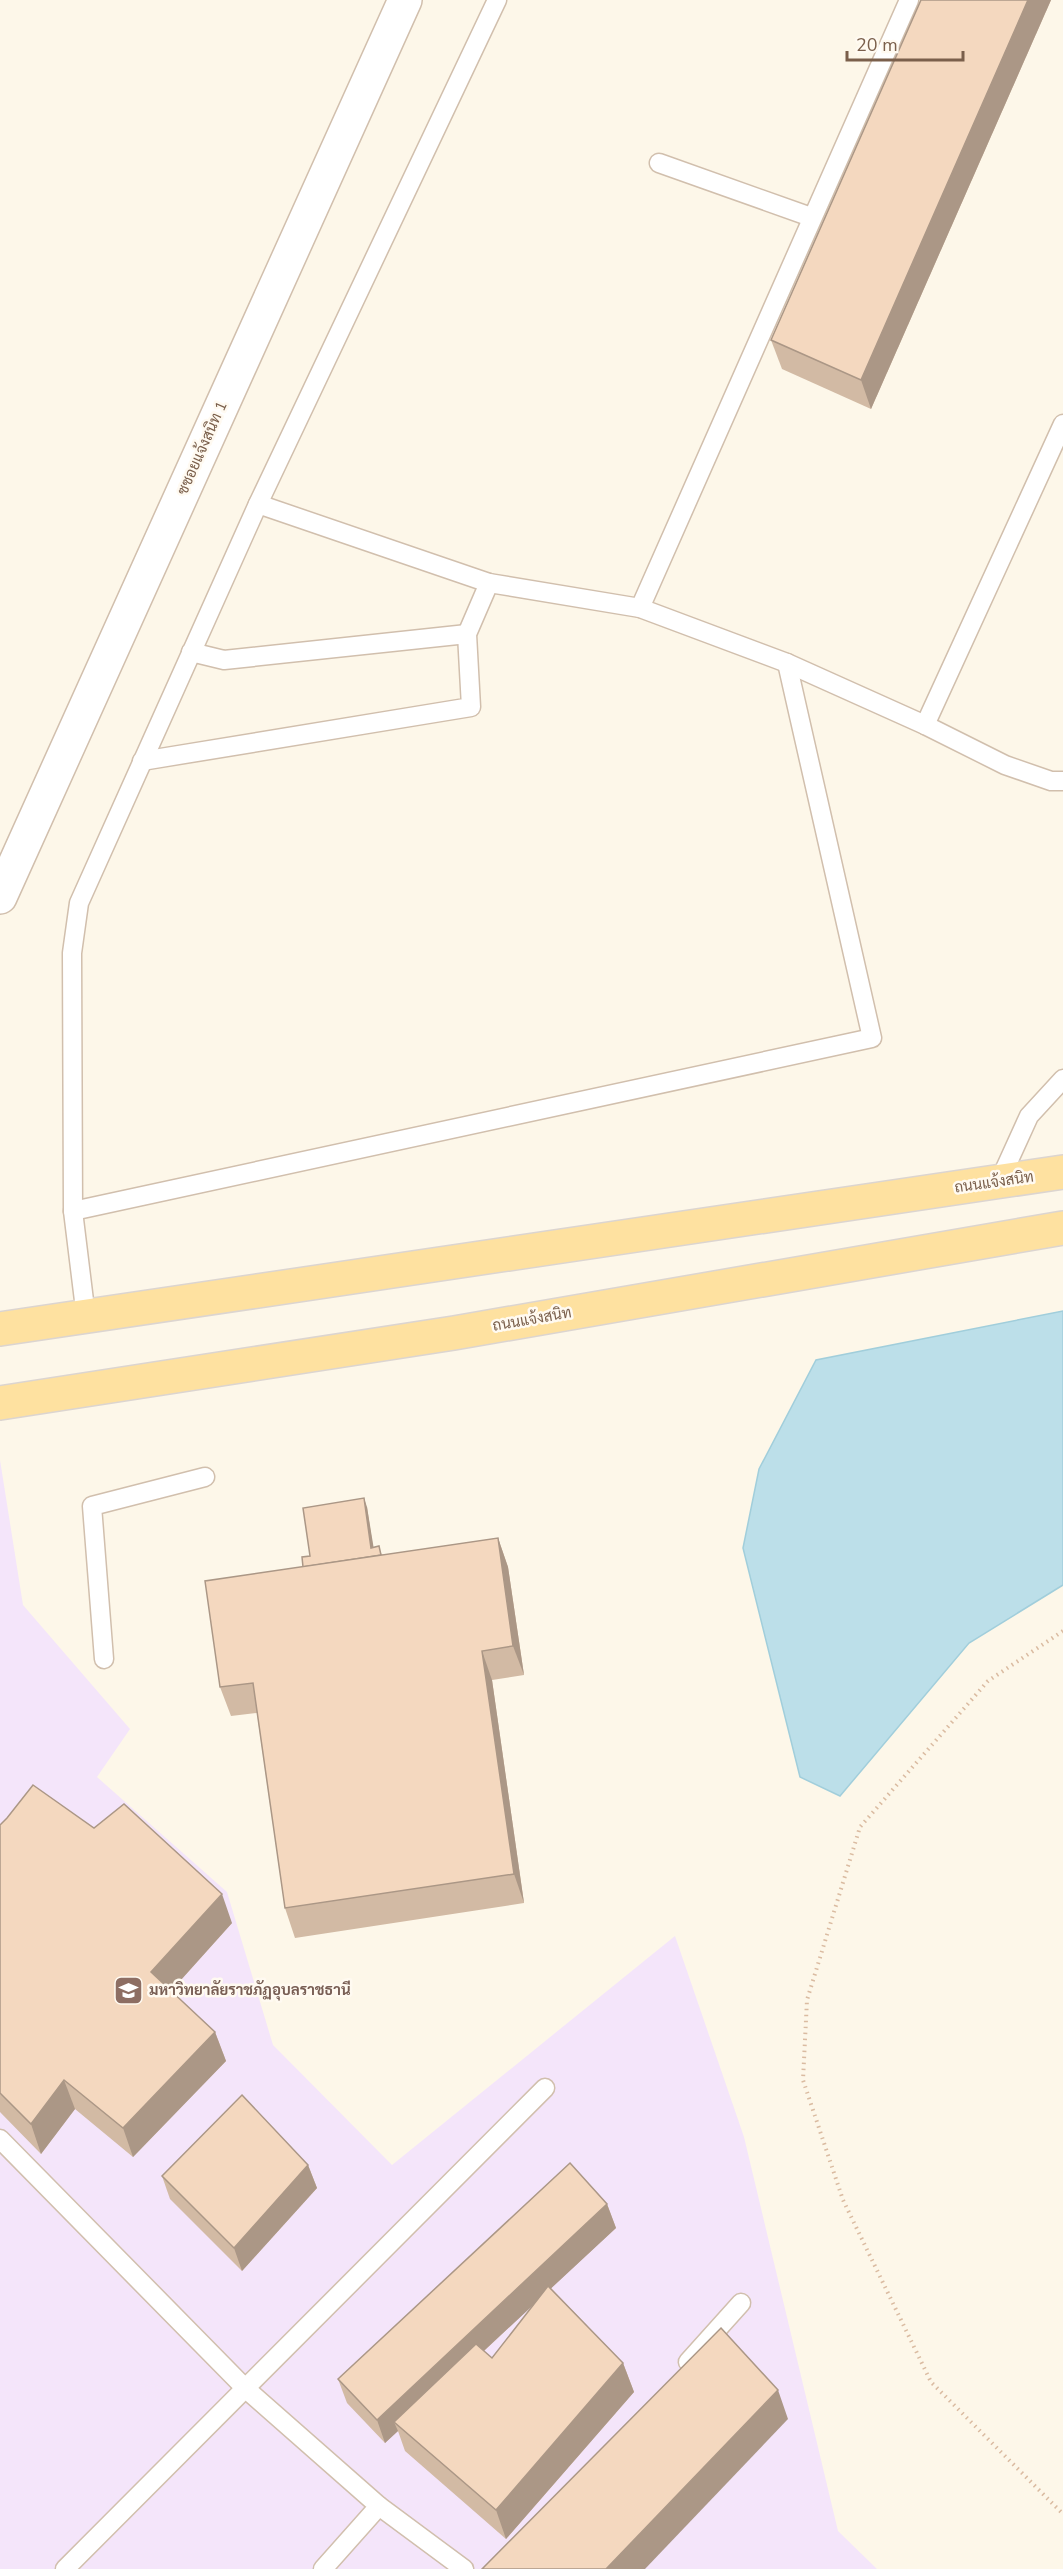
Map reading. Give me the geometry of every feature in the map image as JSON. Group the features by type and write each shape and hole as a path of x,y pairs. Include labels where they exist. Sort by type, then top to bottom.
{"main road":[{"name":"ถนนแจ้งสนิท","path":"0,1329 1063,1172"},
{"name":"ถนนแจ้งสนิท","path":"0,1402 454,1332 1063,1228"}],"street":[{"name":"ซซอยแจ้งสนิท 1","path":"0,897 405,0"}],"lane":[{"path":"86,1317 73,1211 72,953 79,903 258,504 497,0"},
{"path":"640,608 811,217 909,0"},
{"path":"659,164 811,217"},
{"path":"925,725 1063,424"},
{"path":"258,504 489,583 640,608 787,663 925,725 1005,765 1051,780 1063,780"},
{"path":"142,761 471,707 467,634 489,583"},
{"path":"192,652 224,660 467,634"},
{"path":"73,1211 872,1038 787,663"},
{"path":"999,1182 1029,1116 1063,1078"},
{"path":"104,1659 92,1506 205,1477"},
{"path":"65,2569 545,2088"},
{"path":"0,2139 246,2389 379,2506 464,2569"},
{"path":"678,2374 741,2303"},
{"path":"323,2569 379,2506"}],"path":[{"path":"1063,1631 988,1681 860,1827 807,2000 803,2080 843,2200 931,2382 1063,2514"}],"shaded area":[{"name":"มหาวิทยาลัยราชภัฏอุบลราชธานี","path":"0,1460 23,1605 130,1729 97,1777 227,1892 273,2045 392,2165 675,1936 744,2137 838,2531 877,2569 0,2569"}],"water":[{"path":"1063,1311 1063,1585 969,1643 840,1796 800,1777 743,1548 759,1469 816,1360"}],"building":[{"path":"921,0 1028,0 861,380 771,340"},
{"path":"364,1498 371,1548 379,1546 381,1555 303,1567 302,1557 310,1556 303,1508"},
{"path":"498,1538 513,1646 482,1651 514,1874 285,1908 253,1683 220,1687 205,1581"},
{"path":"33,1785 94,1828 124,1804 222,1894 151,1972 215,2032 123,2128 64,2080 31,2124 0,2093 0,1825"},
{"path":"242,2095 308,2165 234,2248 162,2176"},
{"path":"570,2163 607,2204 377,2420 338,2379"},
{"path":"548,2286 623,2363 496,2510 394,2422 476,2344 492,2358"},
{"path":"721,2328 778,2390 606,2569 482,2569"}],"place":[{"name":"มหาวิทยาลัยราชภัฏอุบลราชธานี","path":"128,1990"}]}
